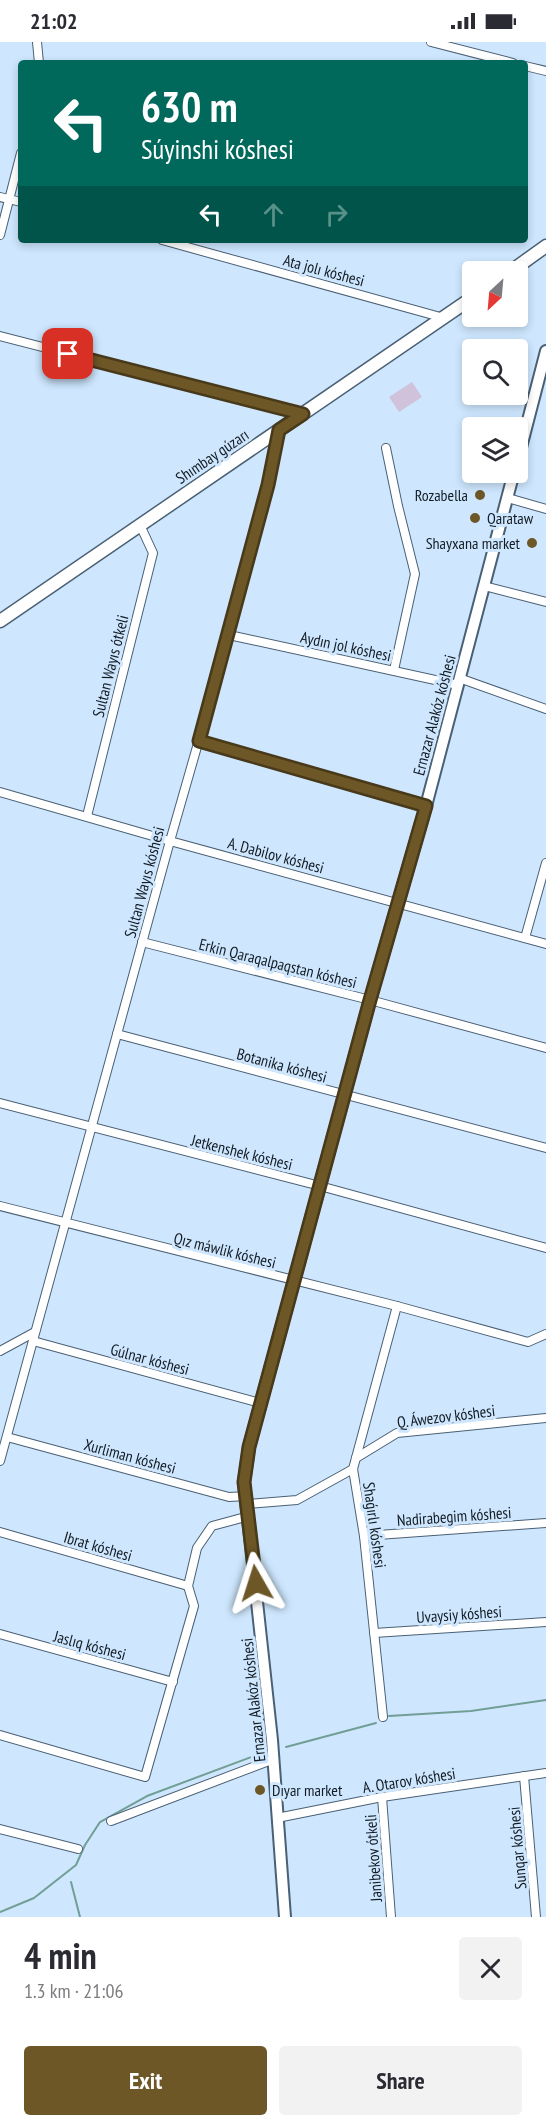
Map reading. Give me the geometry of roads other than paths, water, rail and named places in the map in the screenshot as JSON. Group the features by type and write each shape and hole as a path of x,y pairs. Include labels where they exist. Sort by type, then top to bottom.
{"main road":[{"path":"525,261 546,246"},
{"name":"Shımbay gúzarı","path":"0,621 462,305"},
{"path":"528,420 546,351"},
{"name":"Ernazar Alakóz kóshesi","path":"285,1917 274,1759 244,1482 249,1447 370,1000 426,806 511,483"}],"street":[{"path":"37,42 39,60"},
{"path":"431,42 501,60"},
{"path":"528,67 546,71"},
{"path":"0,235 18,164"},
{"path":"0,196 18,201"},
{"name":"Ata jolı kóshesi","path":"173,243 444,318"},
{"path":"0,336 303,414"},
{"name":"Sultan Wayıs kóshesi","path":"0,1461 170,841 229,635 273,463 279,430"},
{"path":"386,448 415,574 394,670"},
{"path":"508,498 546,509"},
{"name":"Sultan Wayıs ótkeli","path":"87,816 153,553 140,525"},
{"path":"484,586 546,602"},
{"name":"Aydın jol kóshesi","path":"229,635 394,670 458,681 546,709"},
{"path":"199,741 426,806"},
{"name":"A. Dabilov kóshesi","path":"0,792 546,944"},
{"path":"525,938 546,863"},
{"name":"Erkin Qaraqalpaqstan kóshesi","path":"142,942 546,1048"},
{"name":"Botanika kóshesi","path":"117,1034 546,1148"},
{"name":"Jetkenshek kóshesi","path":"0,1103 320,1186 546,1248"},
{"name":"Qız máwlik kóshesi","path":"0,1206 397,1306 528,1342 546,1334"},
{"name":"Shaǵırlı kóshesi","path":"383,1717 363,1536 353,1469 397,1306"},
{"path":"0,1351 34,1337"},
{"name":"Gúlnar kóshesi","path":"34,1337 260,1403"},
{"name":"Q. Áwezov kóshesi","path":"356,1458 397,1433 546,1418"},
{"name":"Xurliman kóshesi","path":"7,1437 229,1497 248,1505"},
{"path":"0,1735 145,1777 194,1606 188,1586 197,1548 212,1526 248,1505 297,1500 353,1469"},
{"name":"Nadirabegim kóshesi","path":"363,1536 546,1523"},
{"name":"Ibrat kóshesi","path":"0,1532 188,1586"},
{"name":"Uvaysiy kóshesi","path":"374,1633 546,1622"},
{"name":"Jaslıq kóshesi","path":"0,1635 173,1682"},
{"path":"111,1821 274,1759"},
{"name":"A. Otarov kóshesi","path":"277,1818 382,1797 546,1773"},
{"name":"Sunqar kóshesi","path":"524,1776 536,1917"},
{"name":"Janibekov ótkeli","path":"382,1797 391,1917"},
{"path":"0,1829 78,1849"}],"waterway":[{"path":"389,1716 471,1711 546,1700"},
{"path":"286,1747 376,1723"},
{"path":"0,1912 34,1898 76,1865 85,1845 100,1822 147,1796 262,1753"},
{"path":"71,1882 80,1917"}],"place":[{"name":"Rozabella","path":"480,495"},
{"name":"Qarataw","path":"475,518"},
{"name":"Shayxana market","path":"532,543"},
{"name":"Dıyar market","path":"260,1790"}]}
